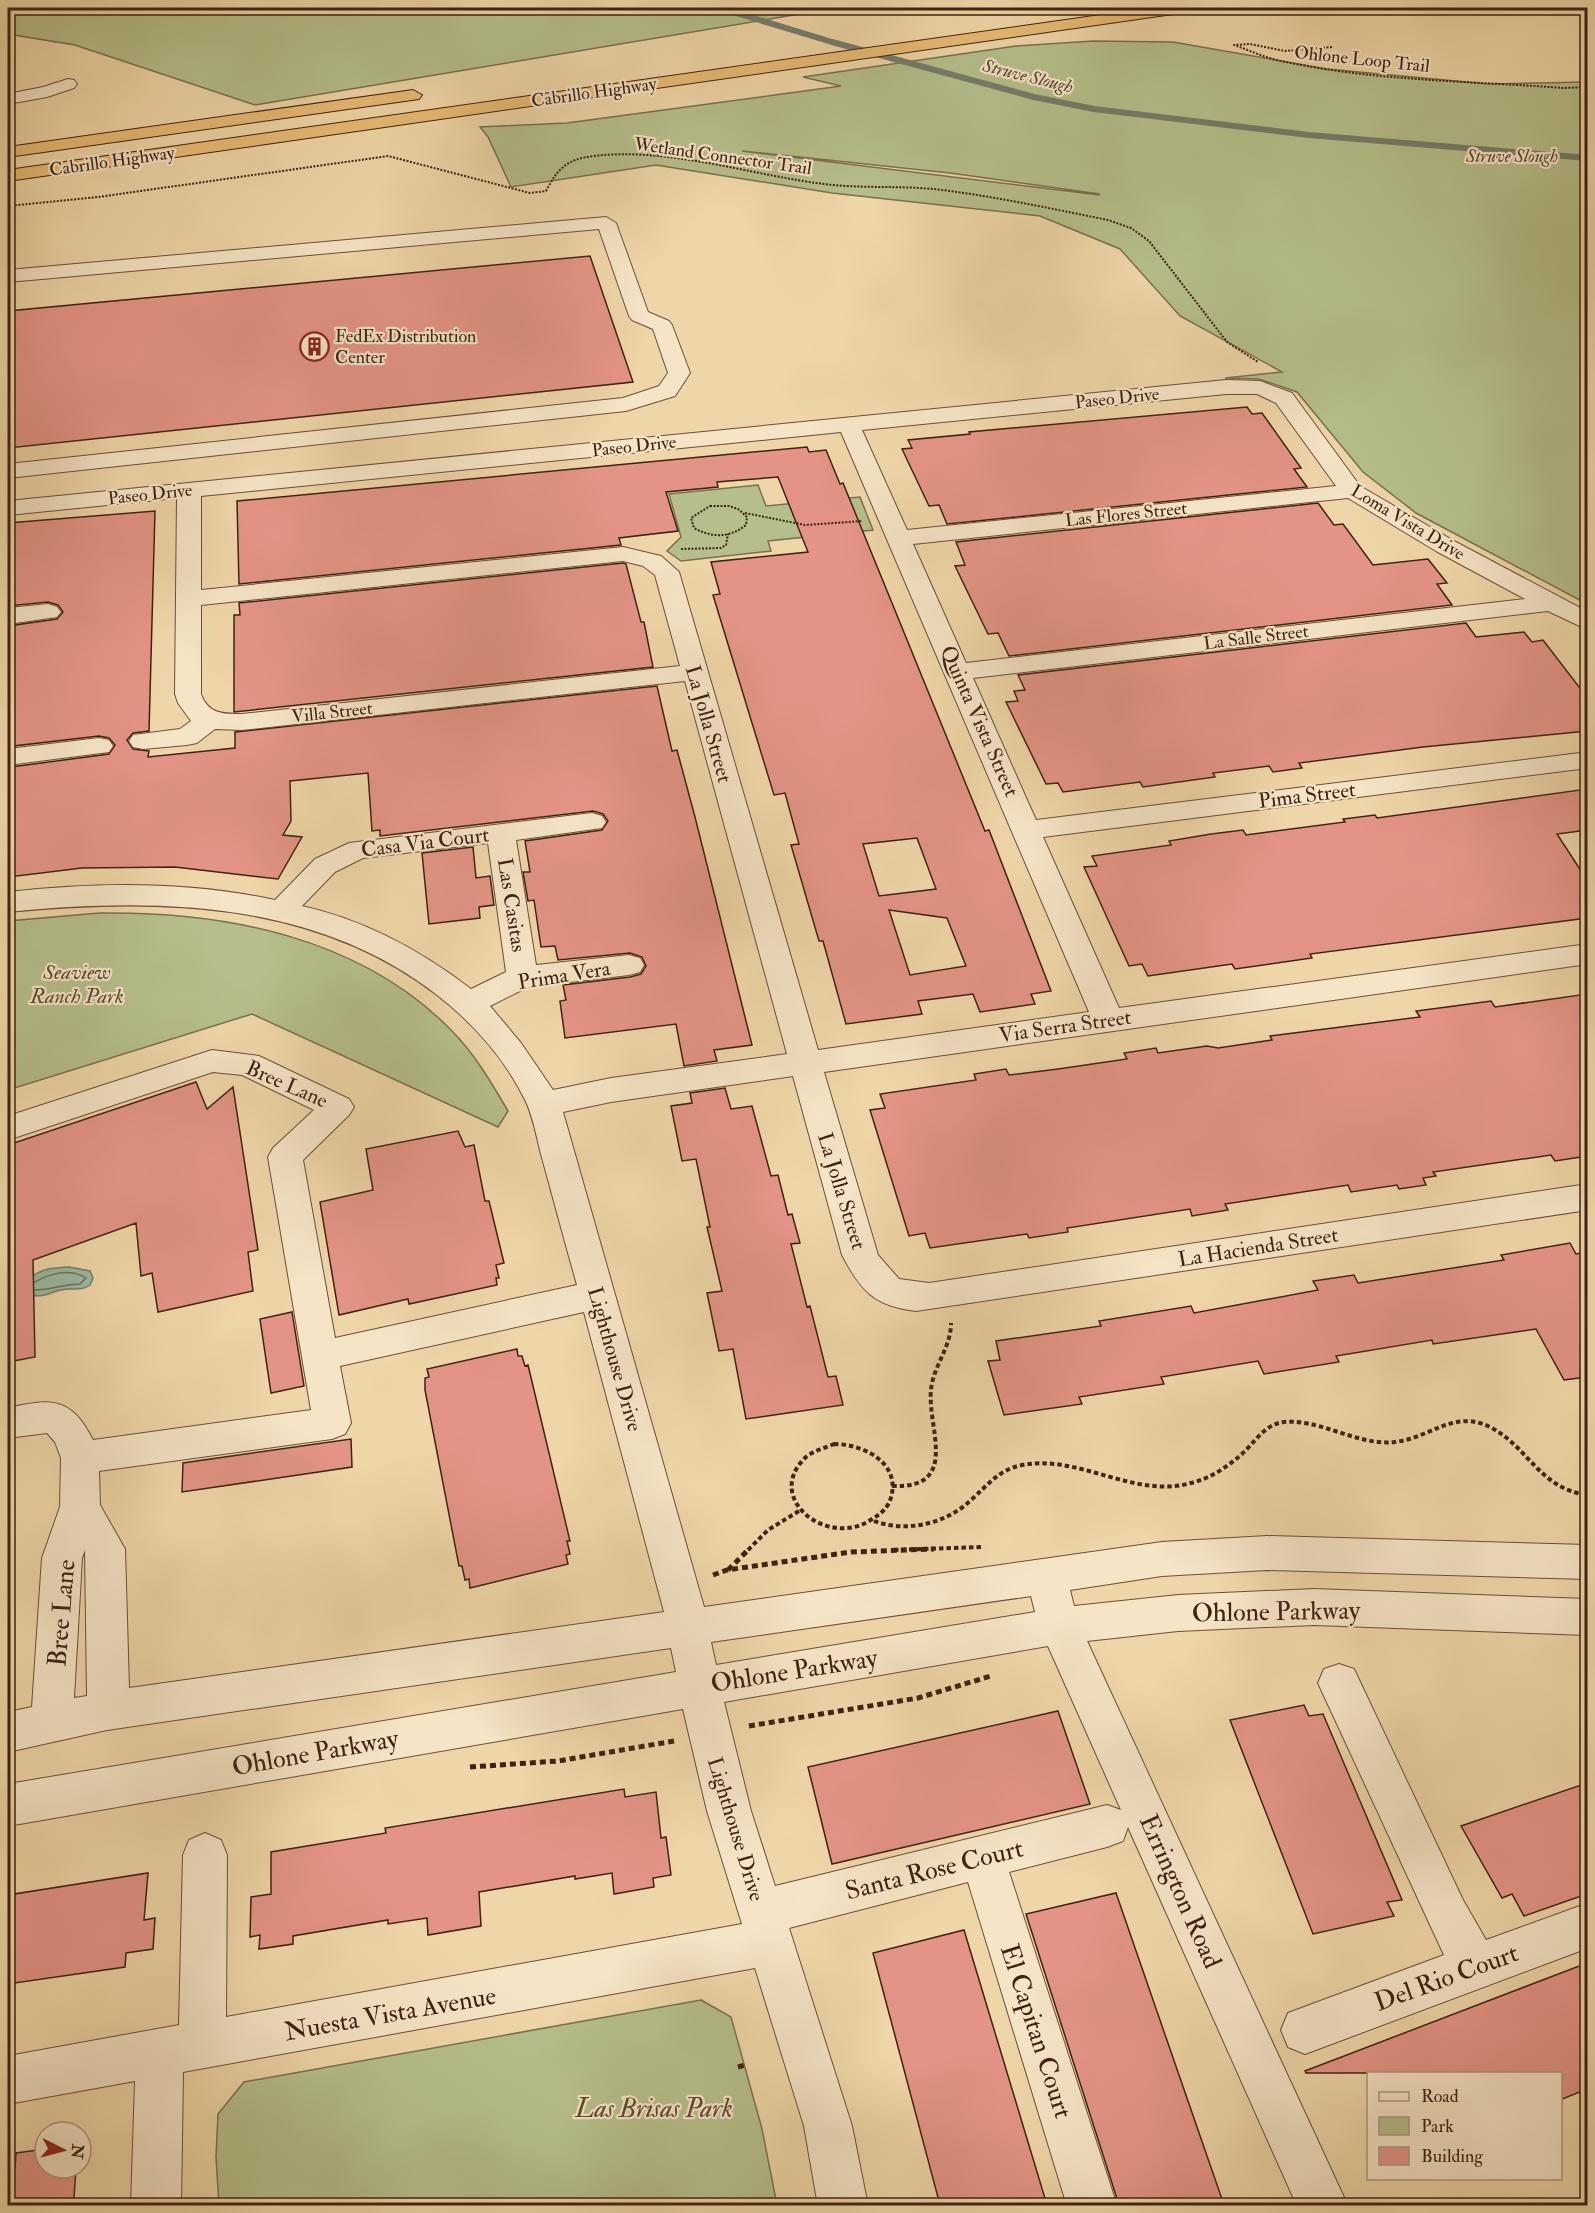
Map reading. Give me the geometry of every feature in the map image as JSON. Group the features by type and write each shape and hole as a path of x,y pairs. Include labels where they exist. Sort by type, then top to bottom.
{"highway":[{"name":"Cabrillo Highway","path":"8,176 1180,8"},
{"name":"Cabrillo Highway","path":"8,152 428,92"}],"street":[{"path":"8,99 47,92 68,84"},
{"path":"8,276 606,223 639,316 662,325 680,374 667,391 626,404 8,471"},
{"name":"Paseo Drive","path":"8,508 1226,387 1260,388"},
{"name":"Loma Vista Drive","path":"1260,388 1278,394 1289,403 1352,491 1445,546 1587,622"},
{"name":"Quinta Vista Street","path":"849,424 1028,830 1108,1019"},
{"path":"143,741 187,737 210,720 195,711 188,694 189,490"},
{"name":"Las Flores Street","path":"900,538 1352,491"},
{"name":"La Jolla Street","path":"190,599 605,556 635,556 652,561 667,572 860,1255 877,1284 888,1291 914,1298 940,1310"},
{"name":"La Salle Street","path":"958,672 1553,603"},
{"path":"8,616 48,612"},
{"name":"Villa Street","path":"210,720 242,722 694,672"},
{"path":"8,757 99,746"},
{"name":"Pima Street","path":"1028,830 1587,760"},
{"name":"Casa Via Court","path":"282,912 316,870 343,854 359,849 592,822"},
{"name":"Las Casitas","path":"501,833 522,977"},
{"name":"Lighthouse Drive","path":"8,902 80,894 154,893 212,898 282,912 343,931 383,948 428,973 468,1003 512,1053 544,1104 688,1626 708,1735 729,1811 828,2126 843,2205"},
{"name":"Via Serra Street","path":"544,1104 611,1090 1587,954"},
{"name":"Prima Vera","path":"468,1003 522,977 629,965"},
{"name":"Bree Lane","path":"8,1128 212,1061 248,1064 338,1107 285,1157 332,1423 80,1458"},
{"name":"La Hacienda Street","path":"940,1310 1587,1197"},
{"path":"321,1356 596,1295"},
{"name":"Bree Lane","path":"8,1423 39,1417 60,1421 72,1432 80,1458 81,1507 62,1558 52,1722"},
{"name":"Bree Lane","path":"81,1507 105,1549 109,1669 107,1711"},
{"path":"8,1732 107,1711 1162,1559 1266,1553 1587,1562"},
{"name":"Errington Road","path":"1046,1574 1059,1626 1323,2205"},
{"name":"Ohlone Parkway","path":"8,1805 1059,1626 1179,1613 1314,1607 1587,1617"},
{"path":"1339,1683 1447,1916 1474,1966"},
{"name":"Santa Rose Court","path":"766,1927 981,1856 1107,1826"},
{"path":"156,2205 181,2051 205,1855"},
{"name":"El Capitan Court","path":"981,1856 1092,2205"},
{"name":"Del Rio Court","path":"1305,2030 1587,1925"},
{"name":"Nuesta Vista Avenue","path":"8,2080 181,2051 766,1927"}],"path":[{"name":"Ohlone Loop Trail","path":"1332,47 1285,51 1250,44 1234,45 1284,62 1368,74 1563,88 1587,87"},
{"name":"Wetland Connector Trail","path":"8,206 98,197 388,156 530,193 546,190 557,171 572,161 594,156 629,155 680,160 825,184 951,192 1012,201 1108,220 1131,228 1149,241 1227,342 1256,360 1264,370 1260,388"},
{"path":"744,513 748,521 746,525 728,534 700,532 691,523 691,518 710,506 729,506 744,513 805,525 833,525 869,520"},
{"path":"677,551 688,547 721,549 726,545 728,534"},
{"path":"892,1486 905,1487 925,1479 938,1457 940,1446 930,1400 931,1387 949,1342 940,1310"},
{"path":"874,1521 890,1527 903,1527 938,1520 966,1504 997,1475 1021,1466 1040,1463 1065,1464 1151,1487 1193,1483 1225,1468 1263,1431 1283,1422 1307,1425 1348,1438 1386,1442 1406,1440 1449,1422 1474,1421 1507,1437 1548,1480 1562,1490 1587,1495"},
{"path":"834,1444 850,1444 867,1449 880,1459 889,1472 892,1486 884,1511 874,1521 859,1528 843,1530 826,1528 811,1522 799,1511 791,1498 790,1483 794,1469 803,1456 817,1448 834,1444"},
{"path":"727,1570 768,1530 799,1511"},
{"path":"459,1767 558,1761 708,1735 795,1717 918,1698 997,1674"}],"green space":[{"path":"8,8 836,8 255,105 75,45 8,34"},
{"name":"Struve Slough","path":"1093,41 1173,42 1327,69 1488,84 1587,82 1587,604 1416,513 1363,472 1297,392 1259,379 1225,378 1282,372 1180,316 1120,249 1040,216 832,193 656,165 511,187 488,137 480,127 567,123 841,86 803,77 1016,46","holes":["742,151 950,173 1099,195"]},
{"path":"758,485 766,506 860,497 873,530 768,541 771,551 681,561 667,551 681,537 669,494"},
{"name":"Seaview Ranch Park","path":"99,913 194,917 241,925 288,936 333,952 375,972 415,998 451,1030 475,1058 508,1111 498,1127 252,1014 8,1090 8,921"},
{"name":"Las Brisas Park","path":"701,2000 731,2017 762,2129 777,2205 219,2205 216,2157 218,2114 244,2082"}],"water":[{"path":"69,1267 90,1271 93,1278 90,1285 44,1295 32,1295 31,1278 48,1269"}],"building":[{"name":"FedEx Distribution Center","path":"590,256 633,382 8,448 8,311"},
{"path":"1247,407 1252,414 1262,413 1301,468 1294,469 1307,487 947,524 939,505 929,506 902,449 912,448 908,440 970,434 969,432"},
{"path":"807,447 809,452 826,450 840,484 843,483 985,831 989,830 1051,991 1031,994 1035,1004 980,1012 973,994 918,1001 922,1014 846,1024 823,941 819,941 791,845 799,844 785,793 774,795 713,595 720,594 711,562 808,552 778,477 717,482 718,487 666,492 678,531 619,538 621,545 239,584 237,501","holes":["917,838 936,889 879,896 863,844","889,910 947,918 966,966 910,975"]},
{"path":"1318,503 1334,525 1343,524 1373,565 1428,559 1447,583 1437,584 1452,605 1009,656 998,633 988,634 955,566 965,565 956,542"},
{"path":"155,511 149,731 133,733 127,740 133,749 149,751 148,757 235,748 235,732 657,686 672,751 677,750 695,817 752,1045 714,1050 717,1061 684,1066 676,1024 565,1038 560,1001 566,1000 563,985 630,977 641,974 646,966 642,957 630,953 558,960 555,946 541,947 534,900 528,901 523,872 530,872 525,841 602,830 608,821 603,814 593,811 380,836 380,830 372,831 368,773 290,781 291,821 283,835 302,837 278,879 175,867 82,868 9,877 13,846 8,847 8,791 11,767 109,754 115,745 109,738 99,736 13,746 14,743 8,744 8,626 57,619 63,612 58,605 48,602 8,606 8,523"},
{"path":"626,564 641,622 644,622 653,667 234,712 234,615 240,615 239,603"},
{"path":"1466,623 1476,637 1524,632 1532,642 1543,640 1579,687 1587,686 1587,731 1423,747 1299,763 1302,768 1273,772 1269,766 1213,773 1215,777 1143,787 1140,782 1063,792 1058,783 1046,784 1006,702 1018,701 1014,691 1025,690 1018,675"},
{"path":"1587,789 1587,830 1557,834 1587,880 1587,918 1310,954 1312,958 1235,969 1232,964 1148,976 1142,964 1129,966 1084,867 1097,866 1092,856 1171,845 1169,841 1211,834 1243,830 1246,835 1345,822 1343,819 1375,815 1377,818"},
{"path":"473,847 476,878 490,876 494,905 479,907 480,918 429,924 422,853"},
{"path":"1587,994 1587,1156 1555,1161 1551,1155 1433,1172 1436,1176 1423,1178 1426,1185 1399,1189 1397,1185 1351,1192 1348,1185 1225,1204 1228,1210 1192,1216 1190,1209 1067,1228 1068,1232 1029,1238 1027,1234 930,1248 925,1233 909,1236 870,1110 885,1108 880,1094 976,1080 974,1074 1006,1069 1009,1075 1058,1069 1127,1059 1124,1053 1156,1048 1158,1053 1207,1046 1218,1048 1272,1040 1270,1036 1420,1017 1416,1011 1491,1001 1495,1007"},
{"path":"196,1082 207,1109 233,1087 258,1250 248,1252 253,1291 158,1312 152,1273 141,1276 136,1223 33,1260 35,1357 8,1362 8,1145"},
{"path":"725,1088 731,1109 752,1106 771,1176 778,1175 788,1215 792,1214 800,1243 791,1244 807,1307 810,1306 828,1377 836,1376 843,1405 746,1419 733,1349 719,1351 707,1293 722,1291 707,1227 710,1227 696,1159 682,1161 671,1106 692,1103 690,1093"},
{"path":"458,1131 465,1147 474,1145 485,1201 489,1201 504,1263 496,1265 499,1278 496,1278 497,1285 409,1304 408,1299 339,1315 320,1202 373,1190 366,1149"},
{"path":"1570,1243 1576,1254 1587,1252 1587,1377 1564,1380 1536,1329 1433,1344 1432,1340 1336,1356 1339,1362 1264,1374 1258,1361 1161,1377 1164,1384 1079,1397 1082,1404 1004,1415 988,1361 1000,1360 996,1341 1101,1326 1099,1321 1191,1306 1194,1313 1318,1290 1313,1281 1354,1275 1358,1283 1504,1260 1501,1255"},
{"path":"292,1312 304,1386 271,1393 260,1319"},
{"path":"517,1349 518,1356 522,1356 525,1366 528,1365 570,1541 567,1541 570,1554 566,1555 568,1564 470,1588 469,1579 465,1580 462,1566 459,1566 425,1390 425,1378 429,1377 427,1369"},
{"path":"351,1439 352,1467 182,1492 183,1463"},
{"path":"1304,1705 1309,1716 1323,1714 1402,1900 1387,1902 1394,1916 1313,1934 1230,1720"},
{"path":"1058,1711 1090,1804 832,1864 808,1767"},
{"path":"1587,1783 1587,1894 1524,1916 1512,1894 1502,1898 1461,1826"},
{"path":"624,1789 625,1797 656,1792 661,1838 666,1837 671,1875 653,1878 654,1887 614,1894 612,1873 575,1879 575,1876 479,1892 481,1926 428,1935 427,1918 388,1924 388,1920 293,1936 293,1944 259,1949 260,1935 250,1937 251,1897 271,1894 271,1852 386,1833 385,1828"},
{"path":"148,1873 144,1920 155,1918 153,1949 126,1953 125,1967 8,1984 8,1895"},
{"path":"1116,1893 1224,2205 1119,2205 1026,1914"},
{"path":"964,1930 1047,2205 940,2205 873,1953"},
{"path":"1587,1963 1587,2089 1562,2099 1562,2072 1306,2073 1305,2071"},
{"path":"33,2151 33,2180 75,2180 74,2198 70,2199 69,2205 8,2205 8,2170 15,2168 16,2153"}],"waterway":[{"name":"Struve Slough","path":"720,8 832,42 1034,97 1094,109 1309,135 1588,158"}],"place":[{"name":"FedEx Distribution Center","path":"314,346"}]}
